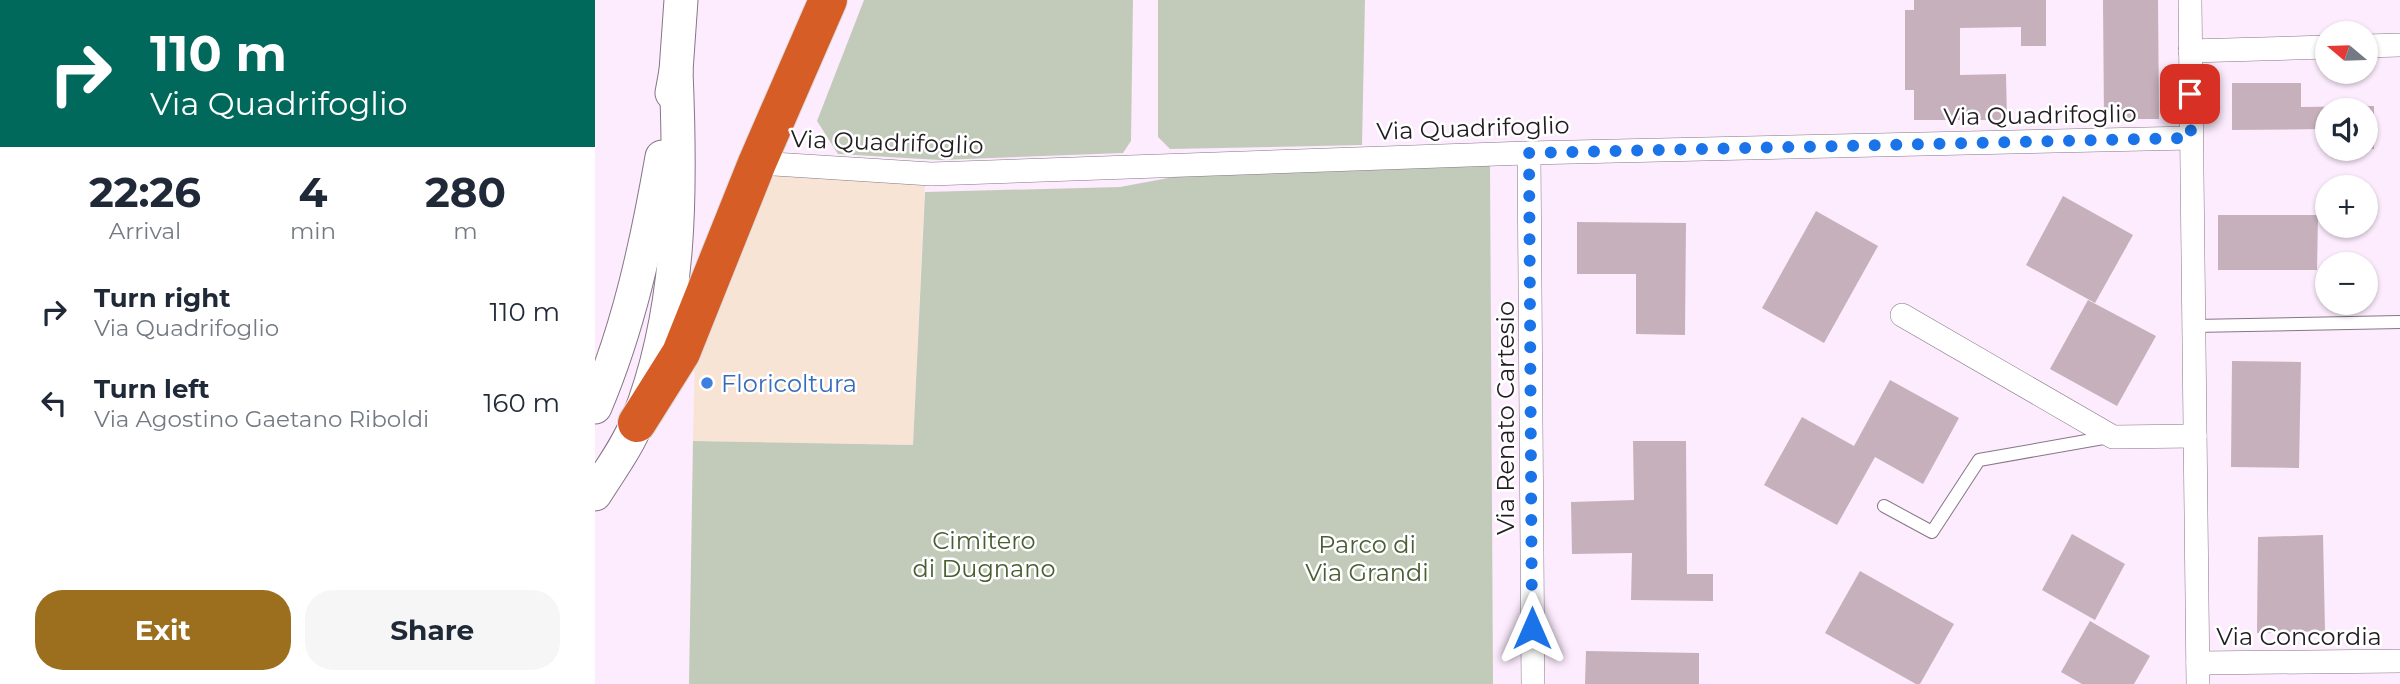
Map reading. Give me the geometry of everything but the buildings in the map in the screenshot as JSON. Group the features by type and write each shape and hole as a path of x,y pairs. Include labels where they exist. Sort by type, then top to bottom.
{"highway":[{"path":"637,423 681,353 757,163 828,0"}],"main road":[{"path":"595,407 611,369 640,270 676,71 681,0"},
{"path":"595,494 637,423 656,370 667,325 672,287 679,149 676,71"}],"street":[{"path":"2190,0 2198,673"},
{"path":"2378,46 2400,46"},
{"path":"2190,51 2315,47"},
{"name":"Via Quadrifoglio","path":"757,163 931,174 1529,153 2191,138"},
{"name":"Via Renato Cartesio","path":"1529,153 1532,684"},
{"path":"1902,315 2113,437 2195,436"},
{"name":"Via Concordia","path":"2198,673 2400,661"}],"lane":[{"path":"2194,326 2400,322"},
{"path":"1884,506 1931,533 1979,460 2113,437"}],"shaded area":[{"path":"772,175 925,182 913,445 693,441 695,354 727,292"}],"green space":[{"path":"864,0 1133,0 1131,141 1123,153 940,160 838,154 817,121"},
{"path":"1158,0 1365,0 1362,145 1170,149 1158,137"},
{"path":"1490,165 1493,684 689,684 693,441 913,445 925,192 1120,187 1179,176"}],"place":[{"name":"Floricoltura","path":"707,383"}],"route":[{"path":"1532,628 1529,153 2191,138 2190,94"}],"park label":[{"name":"Cimitero di Dugnano","path":"984,554"},
{"name":"Parco di Via Grandi","path":"1367,558"}]}
